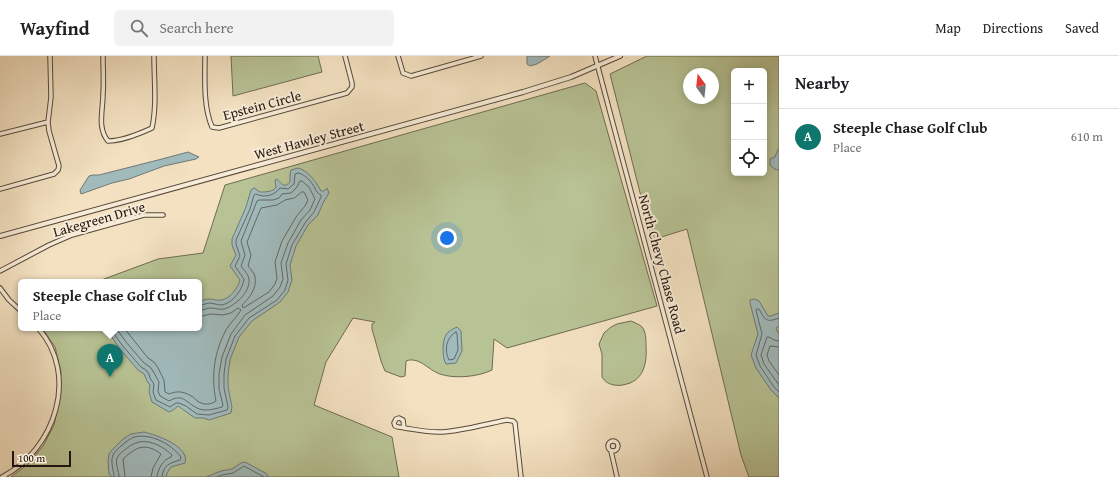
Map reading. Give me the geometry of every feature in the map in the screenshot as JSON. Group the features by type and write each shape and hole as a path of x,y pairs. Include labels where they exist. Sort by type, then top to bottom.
{"street":[{"path":"0,189 54,174 58,170 48,122 51,97 50,56"},
{"path":"103,56 101,120 105,137 108,141 114,141 130,137 152,128 155,100 154,56"},
{"name":"Epstein Circle","path":"206,56 205,92 210,121 212,127 219,128 347,94 352,87 352,83 345,56"},
{"path":"398,56 403,73 411,76 481,56"},
{"name":"North Chevy Chase Road","path":"595,56 707,477"},
{"name":"West Hawley Street","path":"0,236 558,82 620,56"},
{"path":"0,134 48,122"},
{"name":"Lakegreen Drive","path":"0,271 49,244 72,235 144,216 163,214"},
{"path":"0,288 9,300 18,308"},
{"path":"2,477 20,465 36,450 48,431 55,412 59,385 58,370 50,347 40,331"},
{"path":"404,428 443,432 507,420 513,421 515,423 521,477"},
{"path":"611,451 617,477"}],"green space":[{"path":"231,56 318,56 322,72 233,96"},
{"path":"647,56 779,56 779,477 749,477 741,455 687,229 652,240 610,74"},
{"path":"585,83 596,91 657,306 507,348 494,339 492,370 466,376 446,376 415,360 406,361 405,376 401,377 385,371 372,329 372,324 375,322 353,318 326,362 314,405 392,437 399,477 11,477 28,464 43,446 54,425 60,396 61,372 55,347 44,331 202,331 202,279 104,279 158,259 203,253 225,185"},
{"path":"631,321 641,326 645,333 646,351 644,367 639,377 630,383 624,385 612,385 602,377 602,354 599,344 604,333 611,327"}],"water":[{"path":"527,56 550,56 537,64 530,66 527,64"},
{"path":"778,149 779,170 776,170 770,165 770,159 775,157"},
{"path":"188,152 199,157 164,166 81,194 80,190 89,176 99,175"},
{"path":"298,168 302,169 309,174 321,191 324,191 327,188 329,193 318,215 308,225 296,246 290,265 292,280 288,292 280,302 252,321 239,337 230,360 228,375 228,387 232,407 231,413 209,420 195,418 178,406 169,412 152,402 149,392 150,385 144,374 138,370 119,348 108,331 202,331 202,301 207,299 218,300 227,298 233,293 239,283 240,280 230,266 236,255 232,245 232,239 246,207 251,190 254,188 260,192 271,191 276,187 275,180 277,179 283,185 286,185 290,182 291,170"},
{"path":"754,299 759,301 768,316 779,313 779,326 776,328 779,334 779,398 771,390 756,368 751,355 758,334 750,303 750,300"},
{"path":"457,327 461,331 462,351 456,363 446,364 443,354 445,338 448,332"},
{"path":"144,432 171,442 182,451 185,457 185,463 171,467 166,477 112,477 109,474 109,454 123,439 131,434"},
{"path":"245,462 267,474 268,477 206,477 221,471 232,469"}],"place":[{"name":"Steeple Chase Golf Club","path":"110,377"}]}
